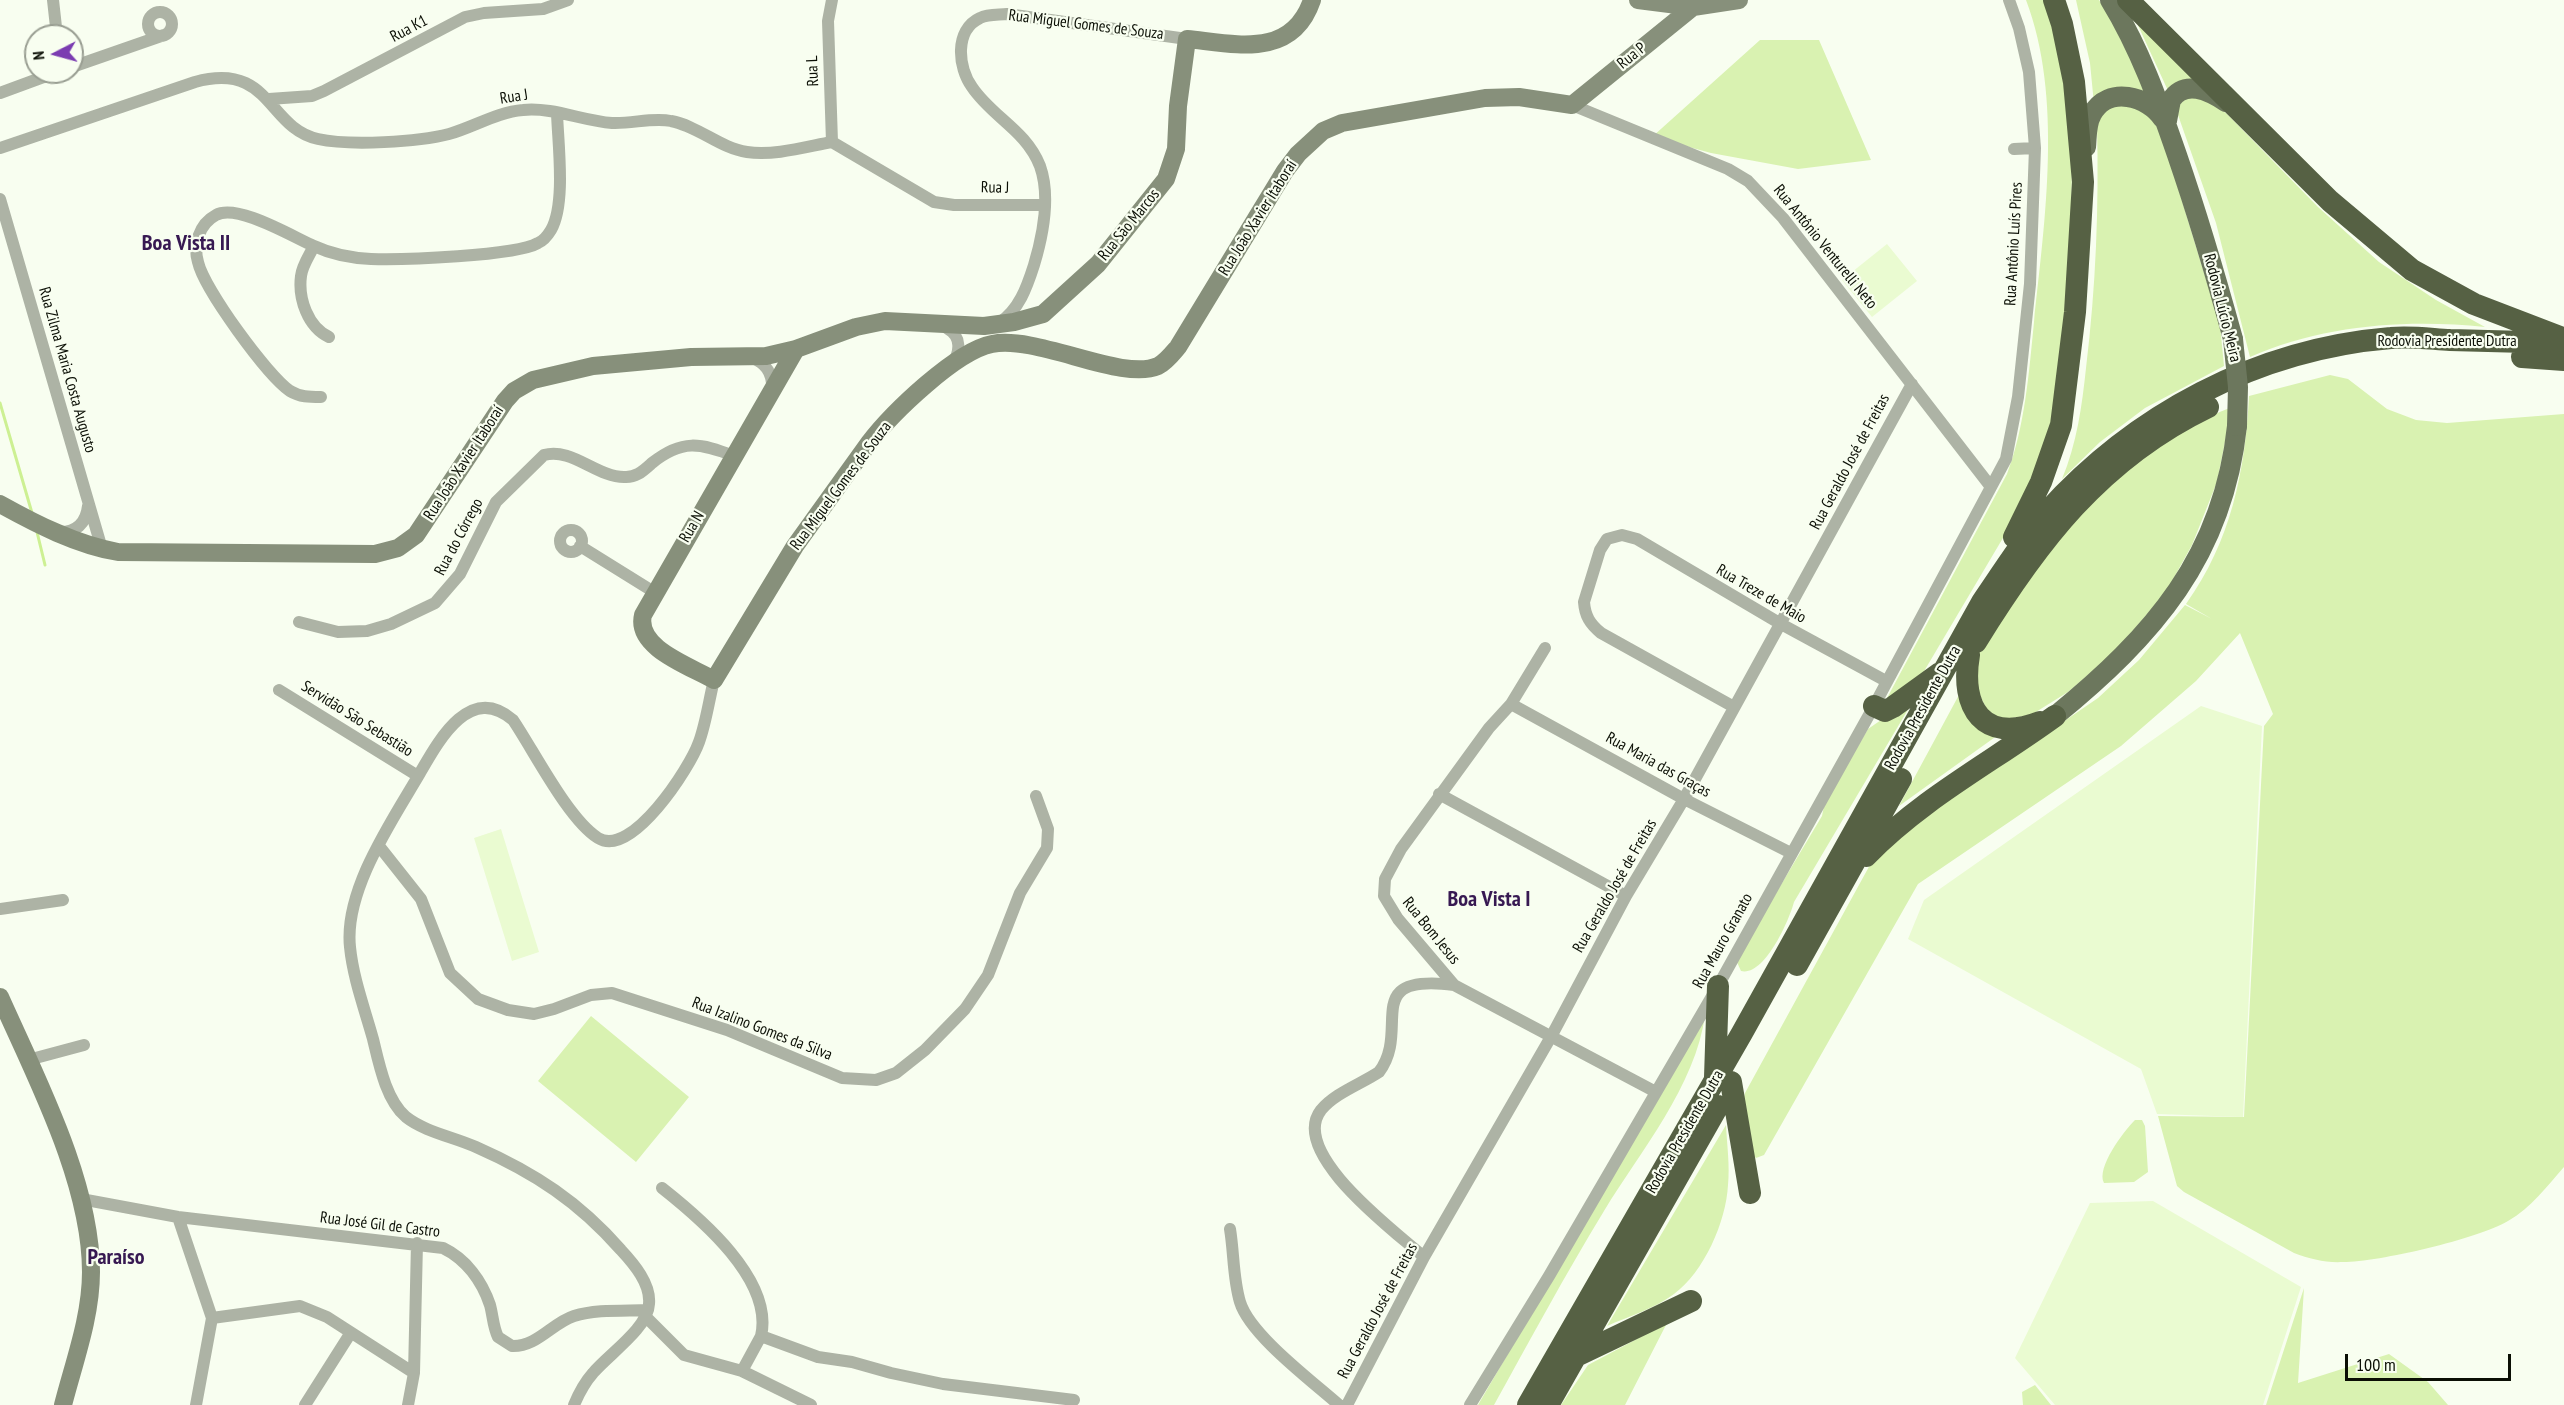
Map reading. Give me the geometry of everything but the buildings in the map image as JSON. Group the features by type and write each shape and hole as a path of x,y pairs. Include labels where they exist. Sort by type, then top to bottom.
{"highway":[{"path":"1982,602 2041,483 2061,425 2075,312 2083,182 2074,81 2062,24 2054,0"},
{"path":"2128,0 2330,201 2412,270 2474,304 2564,341"},
{"name":"Rodovia Presidente Dutra","path":"1548,1405 1982,602 2046,513 2107,453 2167,411 2258,367 2311,349 2393,338 2564,341"},
{"name":"Rodovia Presidente Dutra","path":"1528,1405 1613,1258 1848,875 1968,655 2032,555 2066,514 2096,483 2143,444 2199,411 2257,383 2314,363 2394,352 2469,353 2564,360"},
{"path":"1968,655 1965,681 1967,694 1971,706 1981,718 1998,728 2008,729 2029,726 2055,716"},
{"path":"1874,706 1885,711 1893,707 1946,668"},
{"path":"1848,875 1880,842 1927,802 2006,752 2055,716"},
{"path":"1718,986 1723,1081 1750,1193"},
{"path":"1515,1405 1613,1258"},
{"path":"1576,1356 1691,1301"}],"main road":[{"name":"Rodovia Lúcio Meira","path":"2055,716 2132,649 2175,596 2199,555 2215,518 2228,475 2237,426 2238,387 2232,339 2215,275 2167,124 2143,60 2110,0"},
{"path":"2167,124 2171,100 2186,89 2206,90 2233,107"},
{"path":"2083,182 2090,118 2099,104 2116,97 2138,98 2153,107 2167,124"}],"street":[{"path":"53,0 56,24"},
{"name":"Rua K1","path":"269,99 298,98 324,91 474,14 543,9 568,0"},
{"name":"Rua L","path":"832,0 828,21 832,142"},
{"name":"Rua Miguel Gomes de Souza","path":"714,680 795,546 869,442 879,430 1010,315 1018,303 1037,253 1045,205 1042,173 1027,142 976,93 966,77 961,56 967,29 980,18 1007,14 1187,39 1238,44 1268,42 1298,28 1307,16 1312,0"},
{"path":"1638,0 1693,7 1738,0"},
{"name":"Rua Antônio Luís Pires","path":"1991,487 2006,459 2018,397 2030,284 2035,148 2029,72 2019,28 2009,0"},
{"name":"Rua P","path":"1572,105 1693,7"},
{"path":"84,63 164,35"},
{"name":"Rua São Marcos","path":"996,328 1052,309 1098,264 1142,212 1166,179 1176,149 1187,39"},
{"name":"Rua J","path":"0,148 206,78 232,78 269,99 286,120 300,132 318,139 344,141 436,137 513,111 535,109 615,123 672,121 746,152 777,152 832,142 934,202 1045,205"},
{"path":"0,93 24,84"},
{"name":"Rua João Xavier Itaboraí","path":"1022,343 1131,368 1151,368 1165,362 1185,337 1285,171 1310,141 1332,127 1436,105 1485,98 1519,97 1572,105"},
{"name":"Rua Antônio Venturelli Neto","path":"1572,105 1728,169 1748,181 1783,218 1991,487"},
{"path":"321,398 300,396 292,392 267,370 206,280 199,266 196,253 202,229 215,215 225,212 273,226 314,246 353,257 383,259 514,251 538,244 550,232 558,209 557,113"},
{"path":"2014,149 2035,148"},
{"name":"Rua Zilma Maria Costa Augusto","path":"0,199 102,549"},
{"path":"314,246 301,275 302,295 315,328 329,337"},
{"path":"996,328 1022,343 1028,319 1021,313 1018,303"},
{"name":"Rua João Xavier Itaboraí","path":"0,504 57,532 102,549 141,553 366,554 398,548 416,535 496,413 522,386 551,375 593,366 691,357 752,358 796,349 835,333 872,323 898,321 939,326 996,328"},
{"path":"939,326 954,333 958,344 955,362"},
{"name":"Rua Miguel Gomes de Souza","path":"955,362 982,346 1022,343"},
{"name":"Rua N","path":"714,680 657,648 644,635 641,621 654,592 771,397 796,349"},
{"path":"752,358 763,363 769,371 772,382 771,397"},
{"name":"Rua Geraldo José de Freitas","path":"1347,1405 1424,1257 1552,1035 1626,896 1684,799 1912,384"},
{"name":"Rua do Córrego","path":"299,622 338,632 368,631 391,624 435,603 460,574 496,502 544,455 562,456 624,477 639,474 671,450 683,446 708,446 734,456"},
{"name":"Rua Mauro Granato","path":"1470,1405 1549,1276 1654,1091 1718,986 1874,706 1991,487"},
{"path":"57,532 68,532 80,526 87,515 88,502"},
{"name":"Rua Treze de Maio","path":"1734,706 1601,633 1588,619 1584,602 1600,550 1607,539 1622,535 1637,540 1781,624 1886,681"},
{"path":"580,546 654,592"},
{"name":"Rua Bom Jesus","path":"1545,648 1511,705 1489,728 1401,849 1385,879 1384,888 1388,904 1398,919 1454,985 1654,1091"},
{"path":"574,1405 593,1374 647,1314 648,1290 640,1275 620,1249 582,1208 541,1179 497,1156 424,1127 407,1117 396,1106 379,1062 350,946 351,923 361,880 379,846 418,776 451,725 462,716 474,711 494,708 513,720 579,820 599,839 621,840 645,822 685,771 699,742 714,680"},
{"name":"Servidão São Sebastião","path":"279,690 418,776"},
{"name":"Rua Maria das Graças","path":"1511,705 1684,799 1791,853"},
{"path":"1439,794 1626,896"},
{"name":"Rua Izalino Gomes da Silva","path":"379,846 421,899 450,974 478,999 508,1010 534,1014 591,995 622,995 727,1030 842,1078 866,1081 886,1078 908,1066 965,1009 988,975 1020,893 1047,848 1048,830 1036,796"},
{"path":"0,909 63,900"},
{"path":"1424,1257 1333,1171 1316,1139 1316,1120 1329,1103 1379,1072 1383,1066 1390,1042 1391,1009 1396,996 1411,985 1454,985"},
{"path":"0,997 63,1142 81,1199 89,1248 90,1294 63,1405"},
{"path":"28,1060 84,1045"},
{"path":"662,1188 706,1224 732,1255 759,1305 762,1321 760,1336 742,1371"},
{"name":"Rua José Gil de Castro","path":"81,1199 178,1217 277,1230 417,1243 443,1248 466,1264 485,1295 498,1337 507,1344 525,1345 561,1322 579,1314 647,1314"},
{"path":"178,1217 212,1318 196,1405"},
{"path":"1230,1229 1240,1302 1252,1327 1339,1405"},
{"path":"408,1405 414,1373 417,1243"},
{"path":"212,1318 300,1306 322,1314 414,1373"},
{"path":"647,1314 684,1355 742,1371 811,1405"},
{"path":"305,1405 350,1334"},
{"path":"760,1336 818,1357 852,1362 943,1384 1074,1400"}],"shaded area":[{"path":"2026,0 2050,0 2072,131 2071,294 2053,432 2013,521 1923,673 1886,700 2007,474 2022,418 2043,242 2048,159 2048,118 2044,77 2037,38"},
{"path":"2076,0 2099,0 2118,28 2149,98 2094,104 2090,63"},
{"path":"2136,21 2181,68 2211,88 2170,95"},
{"path":"1760,40 1819,40 1871,160 1798,169 1711,153 1652,137"},
{"path":"2194,93 2226,113 2318,207 2379,262 2436,300 2485,327 2425,324 2365,327 2306,338 2250,357 2216,223 2178,115 2178,105"},
{"path":"2125,103 2157,119 2220,325 2224,366 2145,408 2100,442 2062,479 2072,452 2083,396 2092,307 2098,186 2097,125 2107,110"},
{"path":"1887,244 1917,281 1872,317 1842,280"},
{"path":"2330,375 2348,379 2387,409 2416,420 2447,423 2564,414 2564,1167 2524,1210 2493,1228 2427,1248 2380,1258 2343,1262 2318,1260 2294,1253 2177,1186 2158,1116 2244,1117 2264,726 2273,714 2240,633 2196,681 2121,746 1918,884 1764,1155 1756,1158 1753,1155 1743,1101 1745,1093 1871,863 1885,844 2098,698 2139,660 2185,605 2212,619 2186,604 2214,556 2233,505 2244,452 2249,396"},
{"path":"2232,407 2217,482 2192,545 2166,592 2113,654 2068,692 2031,715 1993,721 1968,673 2017,592 2046,553 2112,482 2149,452 2189,427"},
{"path":"1960,693 1998,735 1899,806"},
{"path":"1916,696 1794,902 1787,922 1767,957 1750,971 1741,971 1736,960 1822,816 1825,801 1868,729"},
{"path":"2201,706 2262,726 2243,1117 2157,1114 2141,1069 1908,939 1924,900"},
{"path":"501,829 539,952 512,961 474,838"},
{"path":"1705,1015 1700,1041 1690,1067 1665,1117 1590,1235 1494,1405 1478,1405"},
{"path":"591,1016 689,1097 636,1162 538,1081"},
{"path":"2135,1120 2142,1120 2145,1126 2148,1172 2134,1182 2104,1183 2103,1176 2107,1160 2118,1141"},
{"path":"1726,1125 1729,1170 1726,1199 1718,1230 1704,1260 1685,1285 1674,1294 1650,1308 1607,1326"},
{"path":"2153,1201 2301,1287 2263,1405 2055,1405 2015,1358 2090,1203"},
{"path":"2304,1288 2298,1383 2389,1354 2428,1382 2448,1405 2266,1405"},
{"path":"1667,1323 1625,1405 1561,1405 1588,1365"},
{"path":"2035,1385 2051,1405 2023,1405 2022,1392"}],"waterway":[{"path":"0,403 32,513"},
{"path":"37,532 45,565"}],"district":[{"name":"Boa Vista II","path":"186,244"},
{"name":"Boa Vista I","path":"1489,900"},
{"name":"Paraíso","path":"116,1258"}]}
